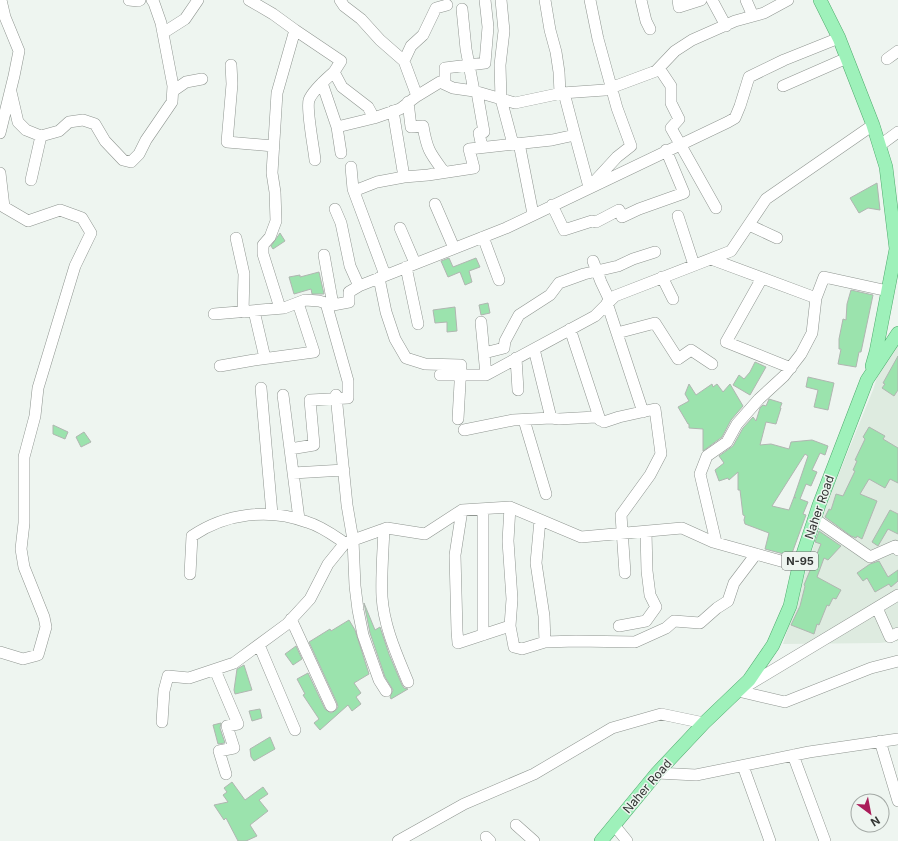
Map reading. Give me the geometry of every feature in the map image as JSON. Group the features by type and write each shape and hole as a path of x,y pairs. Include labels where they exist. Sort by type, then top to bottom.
{"main road":[{"path":"820,0 847,58 886,167 896,249 876,352 867,380"},
{"name":"Naher Road","path":"601,841 657,773 704,723 749,680 773,645 790,606 799,566 815,519 867,380 898,333"}],"street":[{"path":"0,133 11,91 19,50 5,17 1,0"},
{"path":"129,0 140,0"},
{"path":"11,91 18,122 26,130 41,136 59,131 69,122 82,120 95,124 106,141 123,160 131,162 139,154 146,140 172,102 173,86 161,23 152,0"},
{"path":"163,34 185,19 198,0"},
{"path":"249,0 273,14 341,61 334,72 322,83 308,101 310,126 316,160"},
{"path":"340,0 344,6 361,19 380,40 404,61"},
{"path":"445,84 445,68 485,63 488,26 485,0"},
{"path":"501,0 504,32 500,65 501,99 516,144 533,214"},
{"path":"545,0 550,30 556,52 562,93 576,135 590,187"},
{"path":"590,0 592,16 611,87 631,146 617,157 590,187"},
{"path":"641,0 650,29"},
{"path":"678,0 679,7 701,0"},
{"path":"712,0 726,26"},
{"path":"746,0 753,16"},
{"path":"337,127 374,118 400,109 412,99 440,82 453,88 515,102 562,93 605,90 656,71 675,51 686,44 726,26 764,13 788,0"},
{"path":"444,172 430,154 426,144 423,126 411,127 412,99 404,61 411,46 423,35 436,8 447,5"},
{"path":"462,9 466,49 484,132 480,133 482,147"},
{"path":"280,308 263,254 263,244 270,237 276,221 275,192 272,173 277,93 295,30"},
{"path":"214,314 280,308 305,300 319,301 330,304 349,302 350,292 359,286 506,228 734,118 740,106 749,77 784,60 839,38"},
{"path":"887,59 898,51"},
{"path":"783,86 847,58"},
{"path":"231,65 232,84 227,142 273,146"},
{"path":"659,68 671,86 671,103 679,119 671,128 716,208"},
{"path":"334,72 342,87 368,107 374,118"},
{"path":"173,91 186,82 202,79"},
{"path":"322,83 337,127 341,153"},
{"path":"393,111 404,177"},
{"path":"440,375 486,375 595,316 615,296 731,251 766,199 872,125"},
{"path":"879,146 898,132"},
{"path":"354,192 377,182 474,168 469,149 552,140 576,135"},
{"path":"31,180 41,136"},
{"path":"552,205 564,230 592,221 596,222 618,210 622,217 639,209 684,193 666,150"},
{"path":"351,167 354,192 382,277 386,312 395,339 406,358 425,364 460,365 458,419"},
{"path":"0,173 4,207 28,221 60,210 82,218 91,233 75,266 38,388 35,416 24,458 24,524 21,549 24,566 44,617 46,627 38,655 23,659 0,652"},
{"path":"435,204 454,248"},
{"path":"335,209 341,223 350,266 359,286"},
{"path":"678,216 694,265"},
{"path":"749,225 777,238"},
{"path":"400,228 411,265 418,324"},
{"path":"483,237 499,280"},
{"path":"236,238 244,274 249,312 264,358"},
{"path":"484,353 504,348 505,341 519,315 550,296 559,283 584,274 595,266 606,268 618,266 633,259 655,252"},
{"path":"290,449 314,445 310,400 336,396 348,398 348,381 330,304 324,255"},
{"path":"711,258 816,298"},
{"path":"595,266 644,412"},
{"path":"716,542 700,474 707,456 727,442 737,424 759,399 791,368 801,354 812,333 816,298 824,277 888,291"},
{"path":"662,278 673,299"},
{"path":"762,278 726,342 791,368"},
{"path":"220,366 264,358 314,352 298,303"},
{"path":"481,322 486,375"},
{"path":"617,333 655,323 678,359 691,350 712,364"},
{"path":"570,329 600,420"},
{"path":"534,349 551,418"},
{"path":"516,358 518,390"},
{"path":"261,388 272,514"},
{"path":"283,395 299,519"},
{"path":"336,396 344,470 349,541 358,610 363,635 379,680 386,691"},
{"path":"464,430 513,420 596,417 604,422 655,410 661,454 650,475 621,515 625,573"},
{"path":"524,420 546,494"},
{"path":"293,473 344,470"},
{"path":"510,507 508,541 512,599 510,626 514,647 522,650 545,642 635,642 666,628 674,621 700,623 717,608 728,601 734,583 756,554"},
{"path":"162,722 164,691 168,676 189,678 234,663 287,624 310,599 328,564 349,541 387,528 425,534 462,510 510,507 581,537 682,528 716,542 799,566"},
{"path":"483,509 483,635"},
{"path":"462,510 455,555 458,643 510,626"},
{"path":"190,574 192,536 219,522 244,516 272,514 299,519 349,541"},
{"path":"815,519 870,557 895,546 898,550"},
{"path":"540,520 536,563 544,616 545,642"},
{"path":"384,529 382,598 387,626 408,682"},
{"path":"619,626 646,621 656,607 650,595 647,571 646,532"},
{"path":"738,691 898,595"},
{"path":"876,608 890,637 898,633"},
{"path":"291,619 331,706"},
{"path":"259,645 295,730"},
{"path":"738,691 785,702 871,668 898,660"},
{"path":"215,670 238,724 227,726 234,748 219,751 226,774"},
{"path":"398,841 464,804 534,774 612,728 661,714 704,723"},
{"path":"657,773 696,774 793,755 898,738"},
{"path":"880,741 898,801"},
{"path":"793,755 825,841"},
{"path":"743,766 770,841"},
{"path":"516,825 534,841"},
{"path":"614,825 627,841"}],"shaded area":[{"path":"898,342 898,641 880,643 783,644 827,503 873,390 880,368"}],"building":[{"path":"877,183 880,210 868,208 859,213 850,198"},
{"path":"280,233 285,241 273,249 271,246"},
{"path":"449,258 453,267 476,258 480,267 469,271 472,282 465,285 460,272 448,277 441,261"},
{"path":"319,272 324,294 312,294 311,289 294,294 289,277 300,275 300,277"},
{"path":"851,290 873,295 861,352 859,352 856,367 838,364 841,349 839,349 839,339 843,319 846,320 847,304"},
{"path":"488,303 490,313 481,315 479,305"},
{"path":"455,307 457,331 447,332 447,322 435,323 433,310"},
{"path":"898,356 898,390 894,396 882,388 885,384 883,383"},
{"path":"755,362 766,367 750,395 733,385 739,375 744,379 750,372"},
{"path":"808,377 834,383 828,410 814,407 818,390 806,387"},
{"path":"689,384 696,395 712,384 713,387 717,384 723,392 730,384 743,406 731,420 722,437 703,451 703,429 689,428 689,424 678,407 689,401 685,394"},
{"path":"769,399 782,403 776,424 766,422 760,445 771,444 789,449 791,442 812,440 828,446 825,455 820,453 812,470 817,472 811,486 806,484 800,499 808,502 803,514 806,515 791,556 765,549 769,533 745,524 740,490 738,490 738,472 729,480 728,478 719,481 715,470 724,463 719,456 733,446 743,428 753,417 756,421 760,408 763,405 766,406","holes":["805,454 808,456 789,510 772,506"]},
{"path":"53,425 68,432 65,439 53,434"},
{"path":"869,427 885,436 883,439 898,448 898,483 890,479 885,488 869,479 860,494 877,501 862,539 857,536 856,538 851,536 825,517 829,509 831,510 836,494 843,496 855,471 853,470 857,461 855,460 865,439 863,437"},
{"path":"84,432 91,442 81,447 76,437"},
{"path":"890,510 898,514 898,534 888,529 878,546 872,542"},
{"path":"819,531 841,546 828,560 824,558 817,577 841,590 836,599 833,598 829,606 827,605 819,625 817,624 814,634 791,625 800,606 804,585 821,544 815,542"},
{"path":"879,561 888,577 898,570 898,581 891,587 889,584 875,592 867,578 863,581 857,573 870,564"},
{"path":"364,603 375,630 380,627 402,685 404,688 408,689 391,699 390,697 393,690 385,677 370,633"},
{"path":"349,620 355,630 369,674 354,683 361,693 356,697 361,704 352,711 348,705 320,730 314,723 319,719 303,695 305,694 297,679 308,673 325,709 331,713 336,710 338,707 337,703 309,642 330,629 331,631"},
{"path":"296,646 302,659 293,665 285,654"},
{"path":"244,665 252,690 235,694 234,690 237,669"},
{"path":"260,709 262,718 252,721 249,711"},
{"path":"221,723 220,728 225,743 218,744 213,725"},
{"path":"270,737 275,749 254,761 251,757 250,749"},
{"path":"232,782 245,800 263,787 268,794 259,800 268,811 250,825 257,836 246,841 238,841 226,818 224,820 214,805 228,802 223,795 227,792 224,788"}]}
